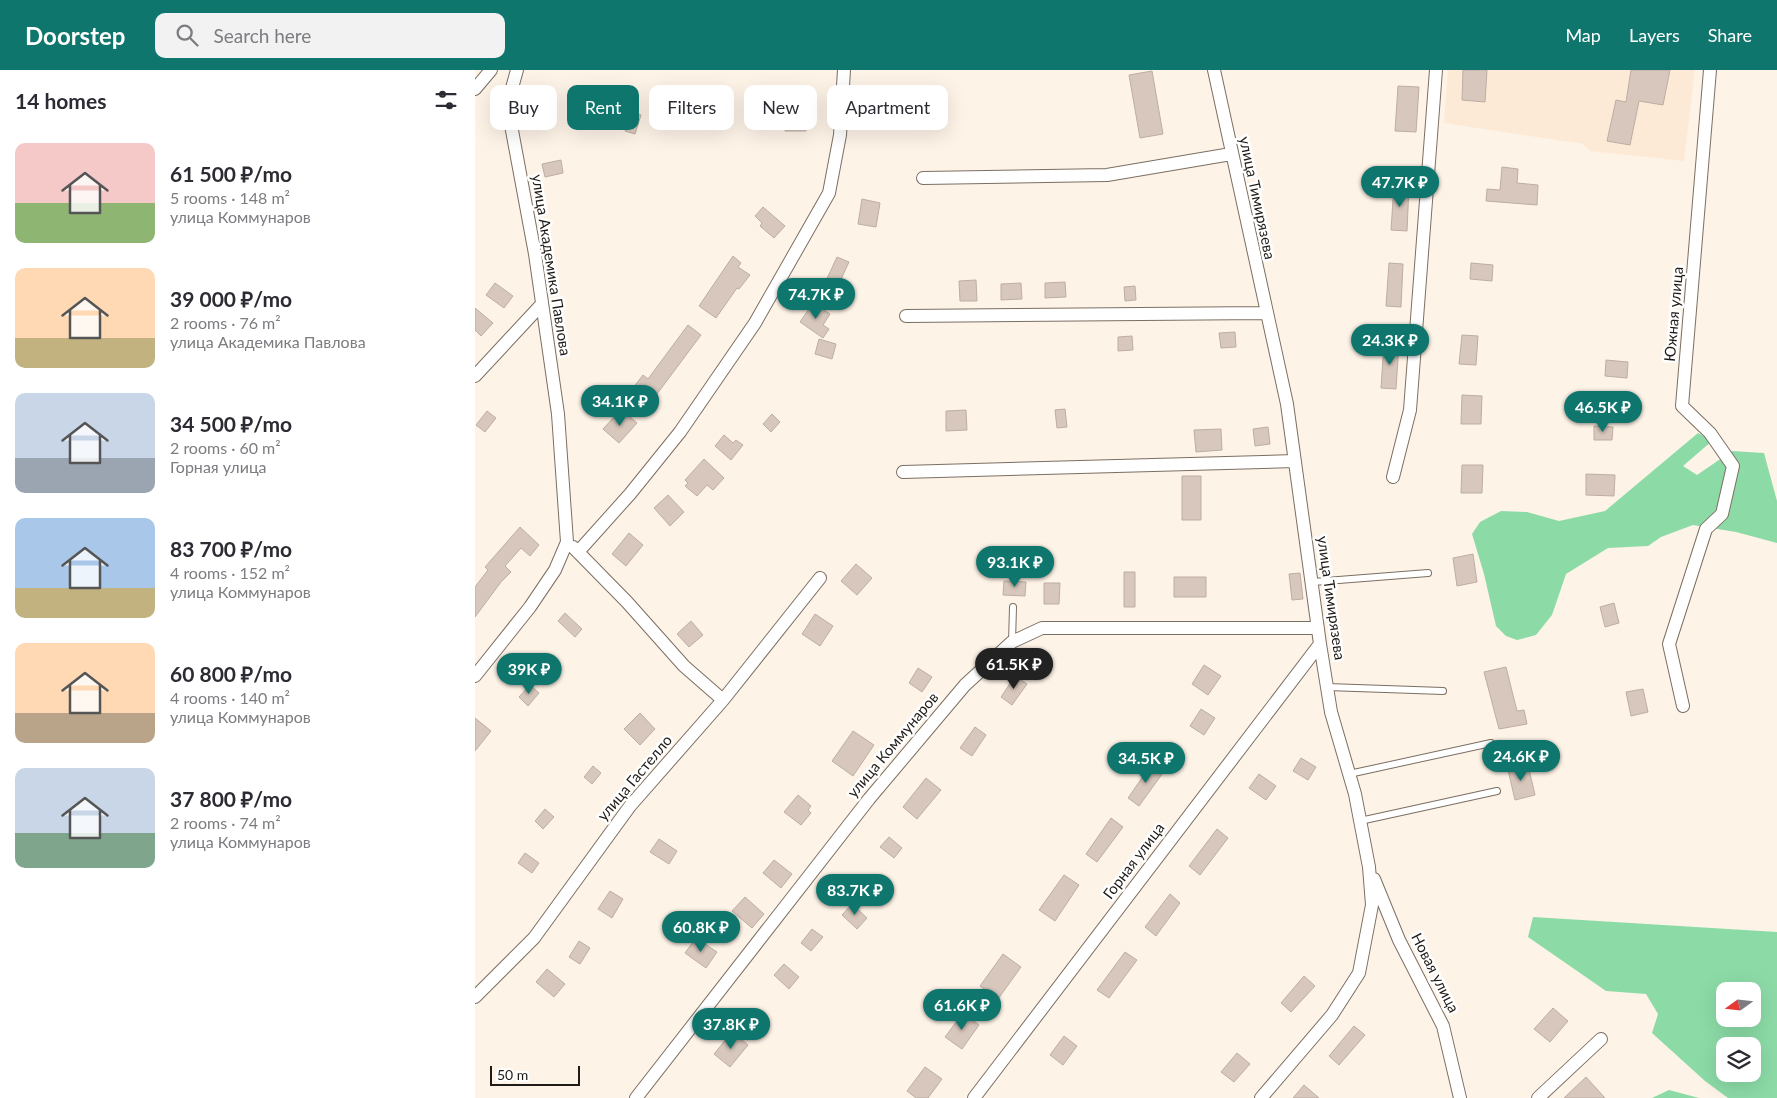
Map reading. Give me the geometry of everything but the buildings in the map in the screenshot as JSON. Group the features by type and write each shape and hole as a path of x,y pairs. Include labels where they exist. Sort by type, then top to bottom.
{"street":[{"path":"476,86 491,70"},
{"name":"улица Академика Павлова","path":"475,676 540,592 555,570 567,542 558,414 535,254 511,125 512,88 517,70"},
{"path":"577,552 630,494 680,432 755,323 829,193 840,135 844,70"},
{"name":"улица Тимирязева","path":"1213,70 1287,404 1313,582 1319,628 1319,644 1331,712 1360,821 1369,867 1372,905 1359,973 1332,1015 1261,1098"},
{"path":"1393,477 1410,410 1436,70"},
{"name":"Южная улица","path":"1683,706 1669,644 1705,529 1722,514 1733,466 1710,433 1683,406 1710,70"},
{"path":"923,178 1107,176 1231,154"},
{"path":"475,376 541,305"},
{"path":"906,316 1266,313"},
{"path":"903,472 1295,460"},
{"path":"567,542 627,602 684,666 723,700"},
{"name":"улица Гастелло","path":"475,997 534,938 630,806 723,700 820,578"},
{"name":"улица Коммунаров","path":"636,1098 869,799 965,685 1012,642 1043,628 1319,628"},
{"name":"Горная улица","path":"974,1098 1319,644"},
{"name":"Новая улица","path":"1369,867 1399,940 1443,1026 1460,1098"},
{"path":"1538,1098 1601,1039"}],"lane":[{"path":"1313,582 1428,573"},
{"path":"1012,642 1013,607"},
{"path":"1327,687 1443,691"},
{"path":"1349,774 1491,743"},
{"path":"1360,821 1497,791"}],"shaded area":[{"path":"1448,70 1695,70 1684,161 1590,151 1583,144 1444,123"}],"green space":[{"path":"1698,433 1712,441 1683,466 1697,475 1732,451 1764,453 1777,501 1777,543 1736,532 1693,525 1661,537 1648,546 1608,548 1566,574 1552,615 1536,635 1517,640 1506,636 1496,626 1484,574 1472,534 1480,522 1501,511 1527,512 1559,521 1605,511"},
{"path":"1533,917 1777,932 1777,1098 1728,1098 1705,1081 1652,1033 1658,1014 1646,994 1606,991 1528,937"},
{"path":"1669,1090 1699,1098 1652,1098"}]}
